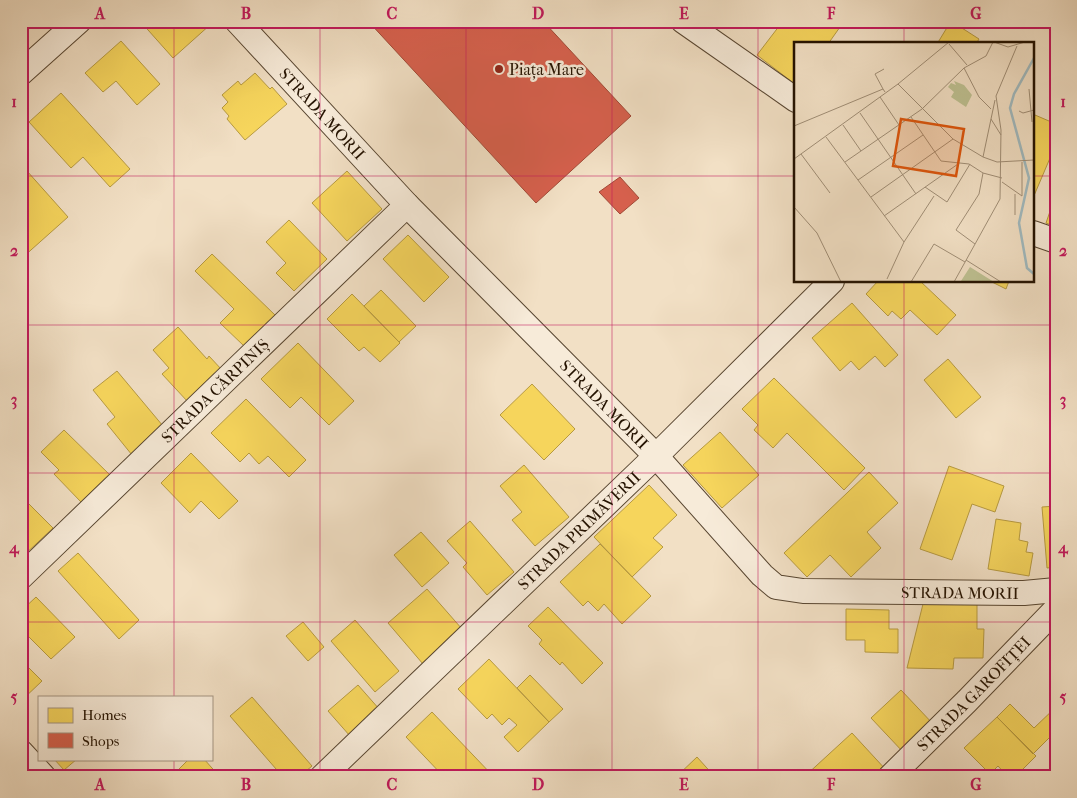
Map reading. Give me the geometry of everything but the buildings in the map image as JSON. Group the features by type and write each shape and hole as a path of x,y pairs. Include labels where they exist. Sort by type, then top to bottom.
{"street":[{"path":"21,72 79,21"},
{"name":"STRADA MORII","path":"237,21 407,204 656,456 762,575 776,587 803,591 1024,593 1056,590"},
{"path":"683,21 794,99"},
{"name":"STRADA CĂRPINIȘ","path":"21,577 407,204"},
{"path":"1034,232 1056,241"},
{"name":"STRADA PRIMĂVERII","path":"322,777 656,456 831,282"},
{"name":"STRADA GAROFIȚEI","path":"890,777 1056,609"},
{"path":"21,752 44,777"}],"place":[{"name":"Piața Mare","path":"499,69"}]}
